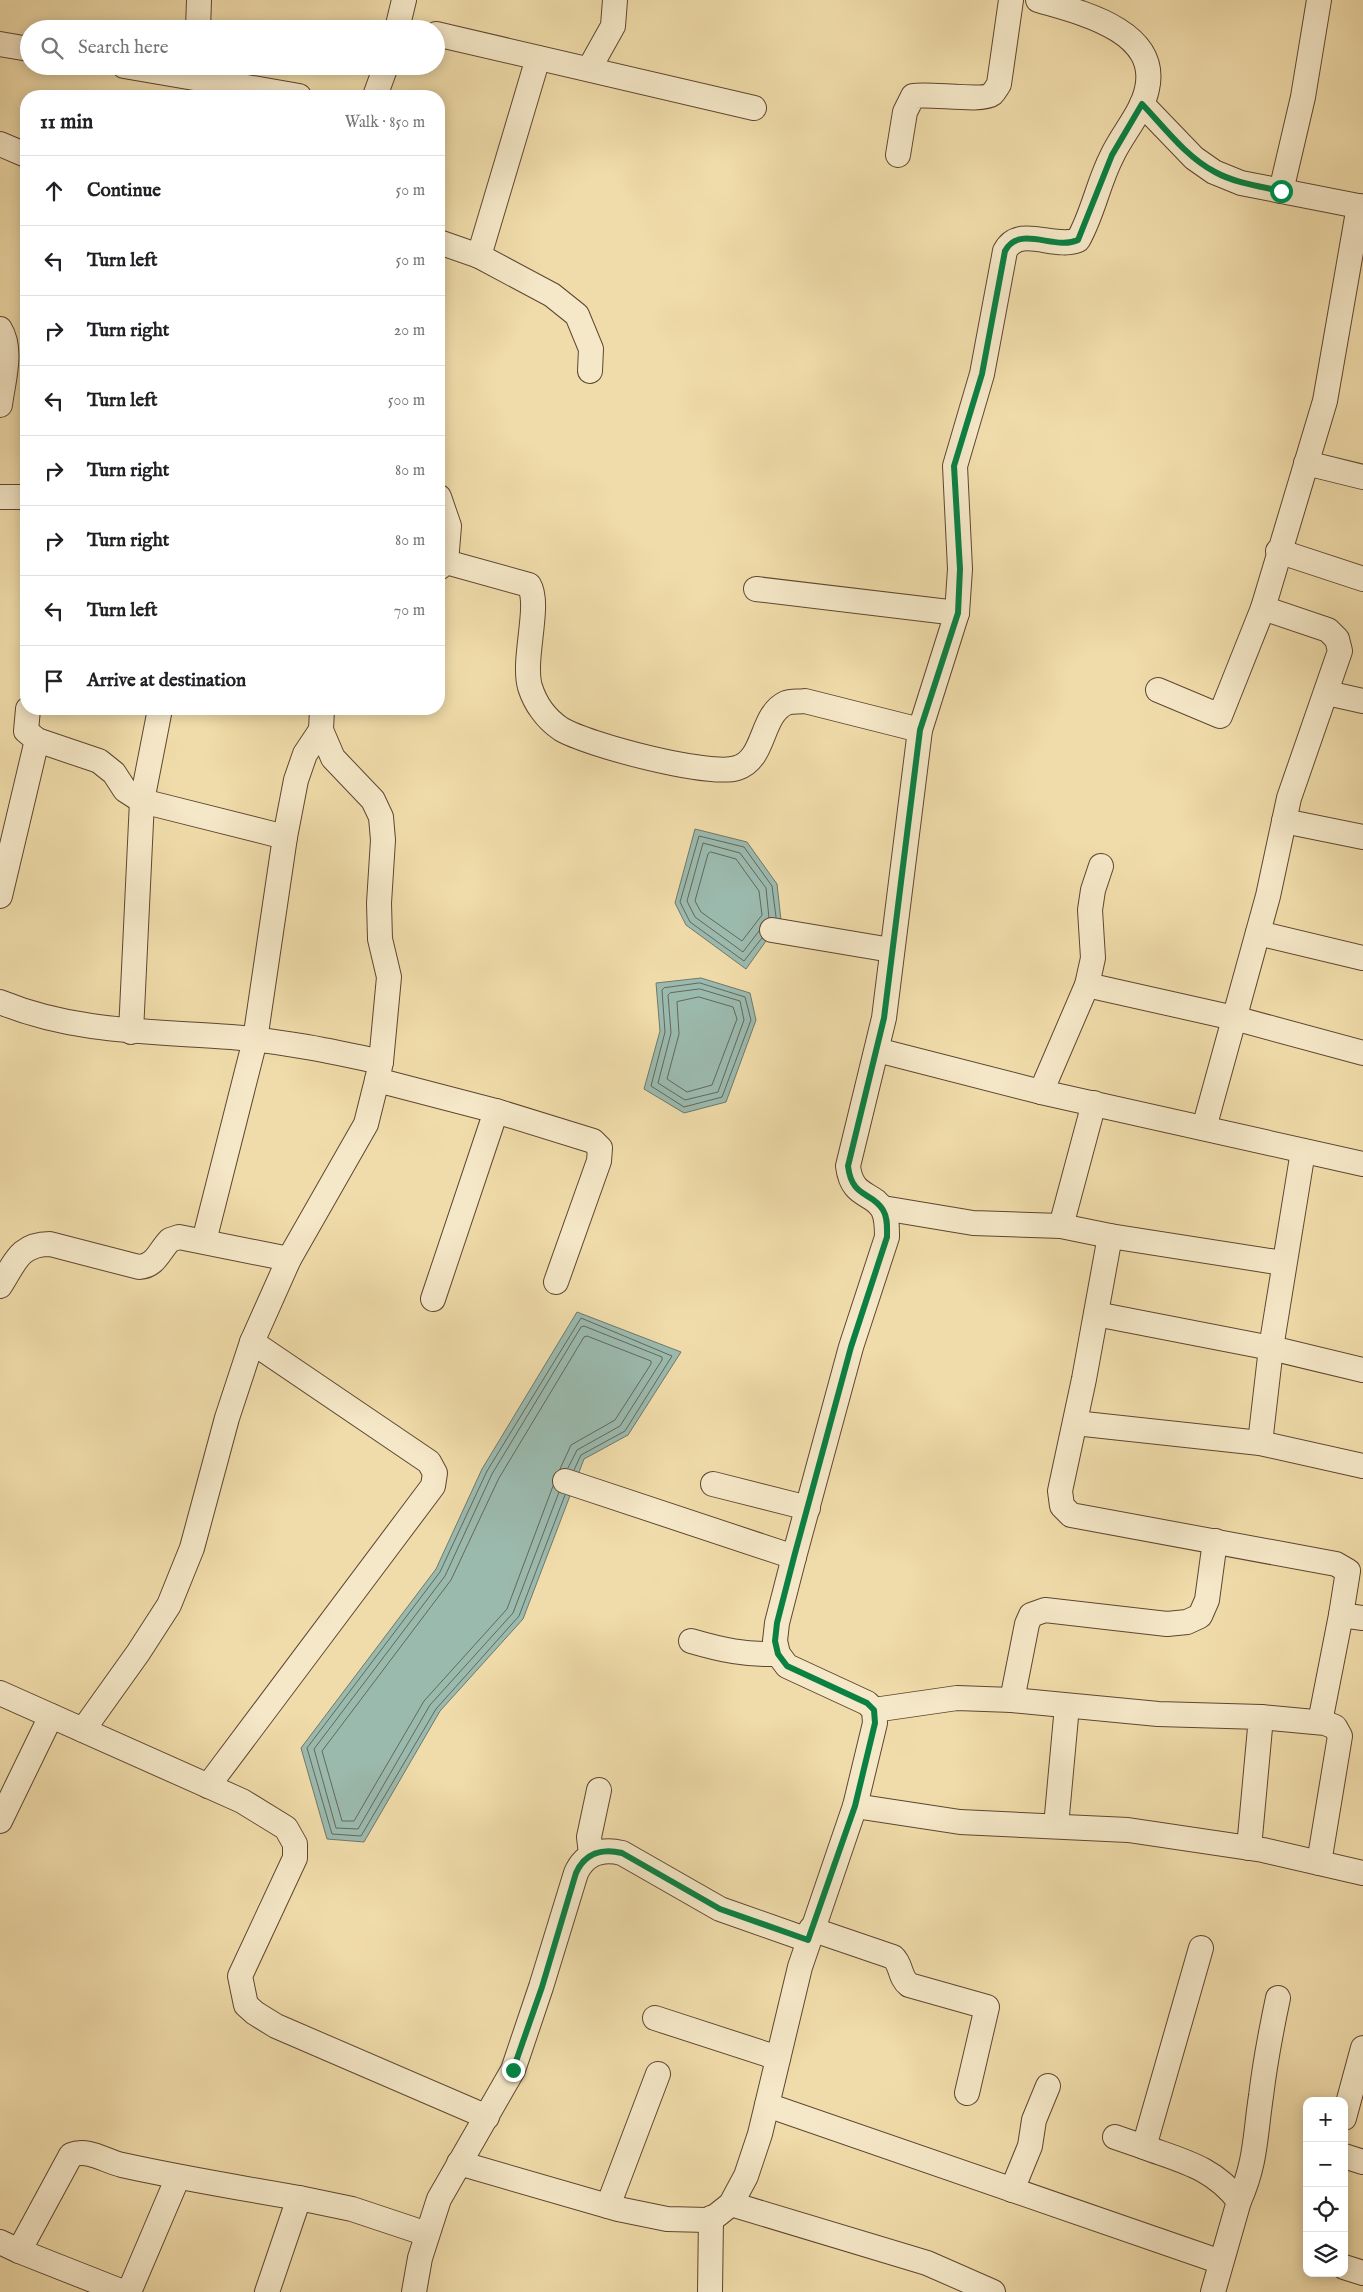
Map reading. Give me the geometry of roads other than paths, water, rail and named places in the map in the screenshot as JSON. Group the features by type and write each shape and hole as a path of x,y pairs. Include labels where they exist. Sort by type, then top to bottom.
{"street":[{"path":"198,20 199,0"},
{"path":"403,20 404,0"},
{"path":"588,69 613,26 615,0"},
{"path":"898,155 905,112 913,96 924,94 983,97 992,94 999,84 1011,0"},
{"path":"1038,0 1106,22 1132,41 1142,54 1148,69 1148,88 1142,104 1112,155 1078,240 1070,244 1060,244 1017,238 1009,243 1005,251 982,374 954,466 960,569 958,613 920,730 884,1018 848,1166 849,1179 857,1189 882,1208 973,1223 1061,1226 1110,1236 1283,1263"},
{"path":"1281,191 1303,97 1319,0"},
{"path":"445,36 754,108"},
{"path":"0,44 20,48"},
{"path":"480,256 538,58"},
{"path":"170,75 260,90"},
{"path":"377,90 383,75"},
{"path":"1142,104 1194,158 1214,172 1241,183 1361,207 1325,400 1278,550 1263,608 1220,716 1158,690"},
{"path":"0,144 20,152"},
{"path":"445,244 480,256 552,295 577,315 591,349 590,371"},
{"path":"0,329 6,340 6,358 0,405"},
{"path":"1306,464 1363,477"},
{"path":"0,497 20,497"},
{"path":"445,514 449,526 445,552"},
{"path":"1278,550 1363,579"},
{"path":"445,565 529,585 533,597 528,657 530,685 538,708 559,728 579,738 665,762 723,770 737,768 745,764 755,753 775,711 787,703 805,701 920,730"},
{"path":"756,589 958,613"},
{"path":"1204,1128 1258,933 1289,798 1340,651 1337,639 1328,630 1263,608"},
{"path":"1327,692 1363,701"},
{"path":"27,715 26,731 37,740 98,761 114,773 125,790 142,801 285,837"},
{"path":"131,1032 142,801 159,715"},
{"path":"204,1241 255,1040 285,837 296,780 305,754 321,719"},
{"path":"83,1730 138,1653 169,1605 192,1548 227,1418 252,1342 289,1259 366,1124 379,1071 389,977 380,939 379,903 383,840 382,817 373,800 334,758 321,719"},
{"path":"0,896 37,740"},
{"path":"1284,820 1363,837"},
{"path":"1041,1092 1087,984 1093,958 1090,910 1093,890 1101,866"},
{"path":"772,930 891,950"},
{"path":"1258,933 1363,958"},
{"path":"1087,984 1234,1018 1363,1053"},
{"path":"0,1002 76,1025 131,1032 255,1040 319,1048 379,1071 496,1111 593,1141 600,1148 599,1161 556,1282"},
{"path":"877,1050 1041,1092 1363,1164"},
{"path":"1061,1226 1094,1103"},
{"path":"433,1299 496,1111"},
{"path":"1260,1443 1283,1263 1303,1151"},
{"path":"459,2163 608,2206 681,2221 711,2218 724,2211 731,2204 754,2155 810,1935 855,1806 875,1723 874,1710 867,1703 787,1666 778,1654 775,1641 777,1623 794,1557 851,1347 887,1237 887,1221 882,1208"},
{"path":"1110,1236 1075,1423 1060,1491 1062,1506 1071,1515 1336,1564 1348,1571 1352,1616 1320,1722"},
{"path":"0,1286 22,1251 35,1244 50,1244 139,1267 148,1266 155,1262 170,1240 186,1237 289,1259"},
{"path":"1096,1314 1271,1348 1363,1370"},
{"path":"208,1786 433,1486 435,1473 428,1462 252,1342"},
{"path":"1075,1423 1260,1443 1363,1466"},
{"path":"565,1482 794,1557"},
{"path":"713,1484 808,1508"},
{"path":"1012,1700 1027,1624 1031,1615 1045,1610 1167,1624 1187,1622 1200,1616 1207,1600 1215,1541"},
{"path":"691,1641 726,1651 750,1655 778,1654"},
{"path":"0,1693 242,1802 286,1828 295,1844 296,1858 240,1976 246,2005 276,2026 487,2116"},
{"path":"874,1710 957,1698 1012,1700 1158,1714 1260,1717 1320,1722 1335,1727 1340,1736 1319,1863"},
{"path":"1056,1826 1067,1706"},
{"path":"0,1819 51,1716"},
{"path":"1249,1848 1260,1717"},
{"path":"591,1854 588,1838 599,1790"},
{"path":"855,1806 960,1822 1128,1830 1249,1848 1363,1873"},
{"path":"414,2292 427,2234 439,2199 513,2070 542,1987 576,1873 579,1865 591,1854 605,1850 622,1853 720,1909 893,1957 900,1966 901,1977 909,1985 987,2007 966,2094"},
{"path":"1144,2147 1200,1948"},
{"path":"1212,2292 1252,2167 1256,2149 1267,2049 1278,1998"},
{"path":"655,2018 778,2058"},
{"path":"1348,2103 1363,2048"},
{"path":"608,2206 658,2074"},
{"path":"1012,2190 1030,2146 1034,2120 1048,2086"},
{"path":"767,2105 859,2135 1221,2262"},
{"path":"1116,2137 1202,2168 1226,2185 1240,2201"},
{"path":"123,2292 10,2246 71,2155 86,2152 116,2164 352,2208 427,2234"},
{"path":"1348,2157 1363,2162"},
{"path":"129,2292 178,2177"},
{"path":"267,2292 299,2198"},
{"path":"731,2204 927,2263 993,2292"},
{"path":"710,2292 711,2218"},
{"path":"1348,2268 1363,2273"}],"water":[{"path":"695,829 747,842 777,884 781,920 746,969 686,925 675,903"},
{"path":"701,978 750,993 756,1020 726,1102 684,1113 644,1089 660,1031 656,983"},
{"path":"577,1312 681,1352 628,1435 584,1459 523,1619 440,1711 364,1842 327,1839 301,1748 436,1569 482,1469"}]}
